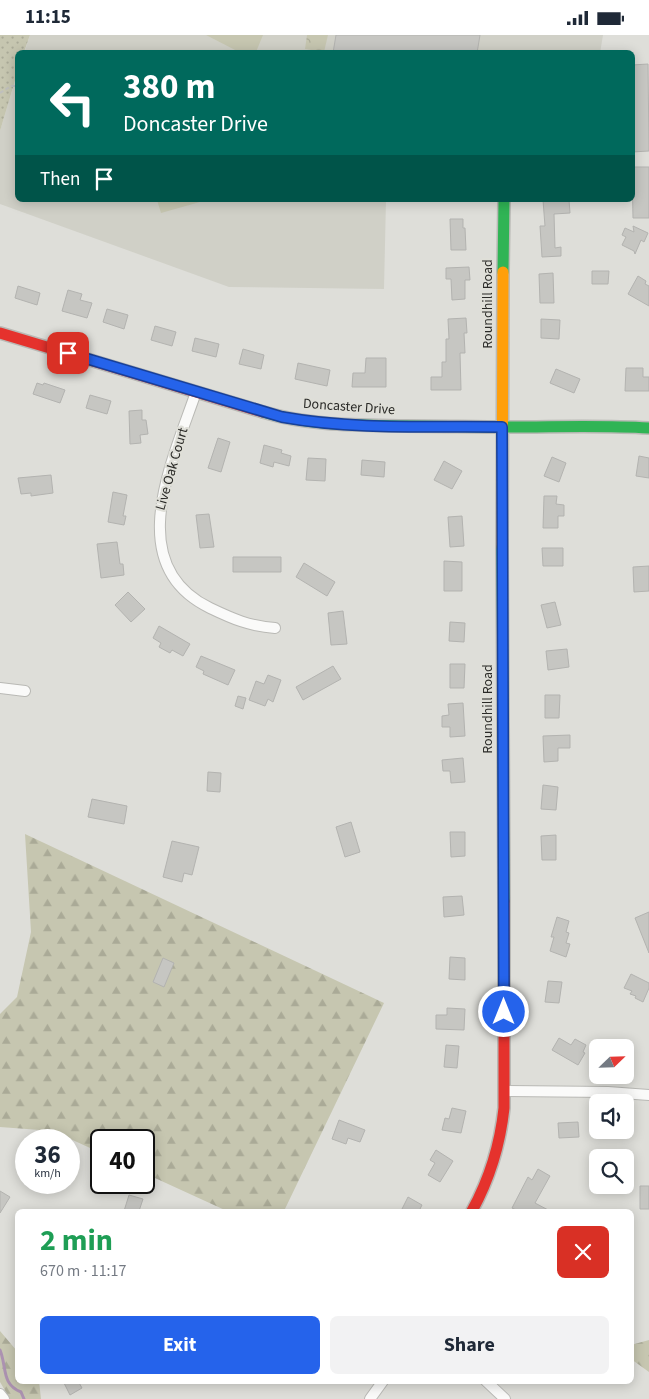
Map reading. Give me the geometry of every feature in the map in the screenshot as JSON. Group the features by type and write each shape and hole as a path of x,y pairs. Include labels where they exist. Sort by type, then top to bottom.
{"street":[{"name":"Roundhill Road","path":"473,1209 489,1180 497,1157 502,1137 505,1091 502,427 504,202"},
{"name":"Doncaster Drive","path":"0,333 282,417 317,423 502,427 619,426 649,428"},
{"name":"Live Oak Court","path":"196,392 164,491 158,528 161,549 177,583 189,595 204,605 244,623 258,627 275,627"},
{"path":"0,687 25,691"},
{"path":"505,1091 608,1092 649,1095"},
{"path":"370,1399 381,1384"},
{"path":"489,1384 505,1399"},
{"path":"0,1394 4,1399"}],"path":[{"path":"0,93 10,86 15,86"}],"shaded area":[{"path":"30,35 603,35 600,50 25,50"},
{"path":"15,81 15,202 386,202 384,289 229,287 0,204 0,131"}],"green space":[{"path":"0,35 30,35 25,50 15,50 15,81 0,131"},
{"path":"206,35 263,35 257,50 235,50"},
{"path":"307,35 328,35 324,50 305,49"},
{"path":"158,202 200,202 161,213"},
{"path":"25,834 384,1003 285,1209 223,1209 155,1178 155,1129 90,1129 90,1148 80,1143 80,1129 0,1127 0,1014 17,997 31,932"},
{"path":"0,1331 15,1349 15,1384 39,1384 41,1399 10,1399 0,1382"},
{"path":"649,1340 649,1372 634,1361 634,1344"}],"building":[{"path":"336,35 480,35 478,50 334,50"},
{"path":"648,64 649,151 635,152 635,65"},
{"path":"635,167 649,167 649,218 633,218"},
{"path":"543,202 569,202 570,213 554,214 555,248 561,247 561,256 542,257 540,226 545,226"},
{"path":"450,219 463,219 466,250 451,250"},
{"path":"633,226 648,233 644,242 641,240 635,254 634,251 622,245 626,237 622,235 625,228 634,232"},
{"path":"469,267 470,280 465,280 465,299 452,300 451,279 446,279 446,268"},
{"path":"592,271 609,271 608,284 592,284"},
{"path":"553,273 554,303 540,303 539,274"},
{"path":"638,276 646,281 645,284 649,286 649,306 628,294"},
{"path":"18,286 40,293 37,305 15,298"},
{"path":"68,290 82,294 80,300 92,303 87,318 62,311"},
{"path":"107,309 128,315 124,329 103,322"},
{"path":"466,318 467,333 464,333 465,353 460,353 461,390 431,390 431,377 442,377 442,362 446,362 446,339 449,339 448,319"},
{"path":"541,319 560,320 559,339 541,338"},
{"path":"155,326 176,332 172,346 151,340"},
{"path":"195,338 219,344 216,357 192,351"},
{"path":"243,349 264,355 261,369 239,364"},
{"path":"366,358 386,358 386,387 352,387 353,373 365,373"},
{"path":"298,363 330,370 327,386 295,379"},
{"path":"626,368 643,368 643,377 649,377 649,391 625,391"},
{"path":"556,369 580,379 574,393 550,383"},
{"path":"37,383 43,385 44,383 65,390 60,403 33,394"},
{"path":"90,395 111,401 107,414 86,408"},
{"path":"142,410 142,420 146,420 148,434 140,435 141,443 130,444 129,411"},
{"path":"218,438 230,442 221,472 208,468"},
{"path":"264,445 282,450 281,453 291,456 289,466 274,462 273,467 260,463"},
{"path":"639,456 649,458 649,478 636,476"},
{"path":"552,457 566,463 559,482 544,476"},
{"path":"308,458 326,459 325,481 306,480"},
{"path":"362,460 385,462 384,477 361,475"},
{"path":"444,461 462,471 452,489 434,480"},
{"path":"51,475 53,493 31,496 31,493 21,494 18,478"},
{"path":"113,492 127,495 123,516 126,516 124,525 108,522"},
{"path":"544,496 557,496 556,504 564,505 564,516 558,516 558,528 543,528"},
{"path":"209,514 214,547 200,548 196,515"},
{"path":"462,516 464,546 450,547 448,517"},
{"path":"117,542 120,564 123,564 124,575 101,578 97,544"},
{"path":"542,548 563,548 563,566 543,566"},
{"path":"233,557 281,557 281,572 233,572"},
{"path":"444,561 462,562 462,591 444,591"},
{"path":"304,563 335,582 327,596 296,577"},
{"path":"649,566 649,591 634,592 633,567"},
{"path":"128,592 145,609 131,622 115,605"},
{"path":"555,602 561,625 547,628 541,605"},
{"path":"343,611 347,644 331,645 328,613"},
{"path":"450,622 465,623 464,642 449,641"},
{"path":"159,626 190,644 183,656 172,650 170,653 159,647 161,643 153,638"},
{"path":"567,649 569,667 548,670 546,651"},
{"path":"201,656 235,670 228,685 203,674 204,671 196,667"},
{"path":"450,664 465,664 464,688 450,688"},
{"path":"333,666 341,679 303,700 296,687"},
{"path":"268,675 281,680 273,702 268,699 265,706 249,700 256,681 264,684"},
{"path":"545,695 560,695 559,718 545,718"},
{"path":"238,696 246,698 243,709 235,706"},
{"path":"463,703 465,736 450,737 450,727 442,727 442,716 449,715 448,704"},
{"path":"570,735 570,748 558,748 558,761 544,762 543,736"},
{"path":"463,758 465,782 451,783 450,771 443,771 442,760"},
{"path":"208,772 221,773 220,792 207,791"},
{"path":"543,785 558,787 556,810 541,809"},
{"path":"92,799 127,806 124,824 88,817"},
{"path":"351,822 360,852 345,857 336,827"},
{"path":"450,832 465,832 465,856 451,857"},
{"path":"556,835 556,860 542,860 541,836"},
{"path":"172,841 199,847 192,875 184,873 182,882 163,877"},
{"path":"462,896 464,915 444,917 443,897"},
{"path":"649,912 649,953 635,918"},
{"path":"557,917 569,921 566,932 569,933 566,943 570,944 566,957 550,951 554,937 551,937"},
{"path":"450,957 465,958 465,980 449,979"},
{"path":"163,958 174,963 164,987 153,982"},
{"path":"631,974 649,983 649,988 643,1002 630,994 632,991 624,988"},
{"path":"548,981 562,982 559,1003 545,1002"},
{"path":"447,1008 465,1009 464,1030 436,1029 436,1015 447,1015"},
{"path":"559,1038 571,1045 575,1039 586,1045 583,1052 585,1053 578,1065 552,1050"},
{"path":"446,1045 459,1046 457,1068 444,1067"},
{"path":"452,1108 466,1111 461,1133 442,1130 445,1118 449,1119"},
{"path":"339,1120 365,1130 360,1142 348,1138 346,1144 332,1139"},
{"path":"578,1122 579,1137 559,1138 558,1123"},
{"path":"436,1150 453,1161 440,1182 428,1175 435,1163 430,1160"},
{"path":"538,1169 550,1176 535,1203 546,1209 512,1208 528,1177 532,1180"},
{"path":"640,1186 649,1186 649,1209 640,1209"},
{"path":"0,1191 10,1197 0,1213"},
{"path":"129,1195 143,1199 140,1209 125,1209"},
{"path":"408,1197 422,1205 420,1209 402,1209"},
{"path":"64,1384 80,1384 82,1388 70,1395"}],"waterway":[{"path":"0,1350 7,1380 15,1389 21,1392 24,1399"}],"traffic: fast":[{"path":"503,272 504,202"},
{"path":"263,412 298,420 352,425 649,428"},
{"path":"502,547 504,901"}],"traffic: slow":[{"path":"502,547 503,272"}],"traffic: jam":[{"path":"0,333 263,412"},
{"path":"473,1209 493,1161 500,1135 504,1108 504,901"}],"route":[{"path":"68,353 282,417 317,423 502,427 504,1012"}]}
